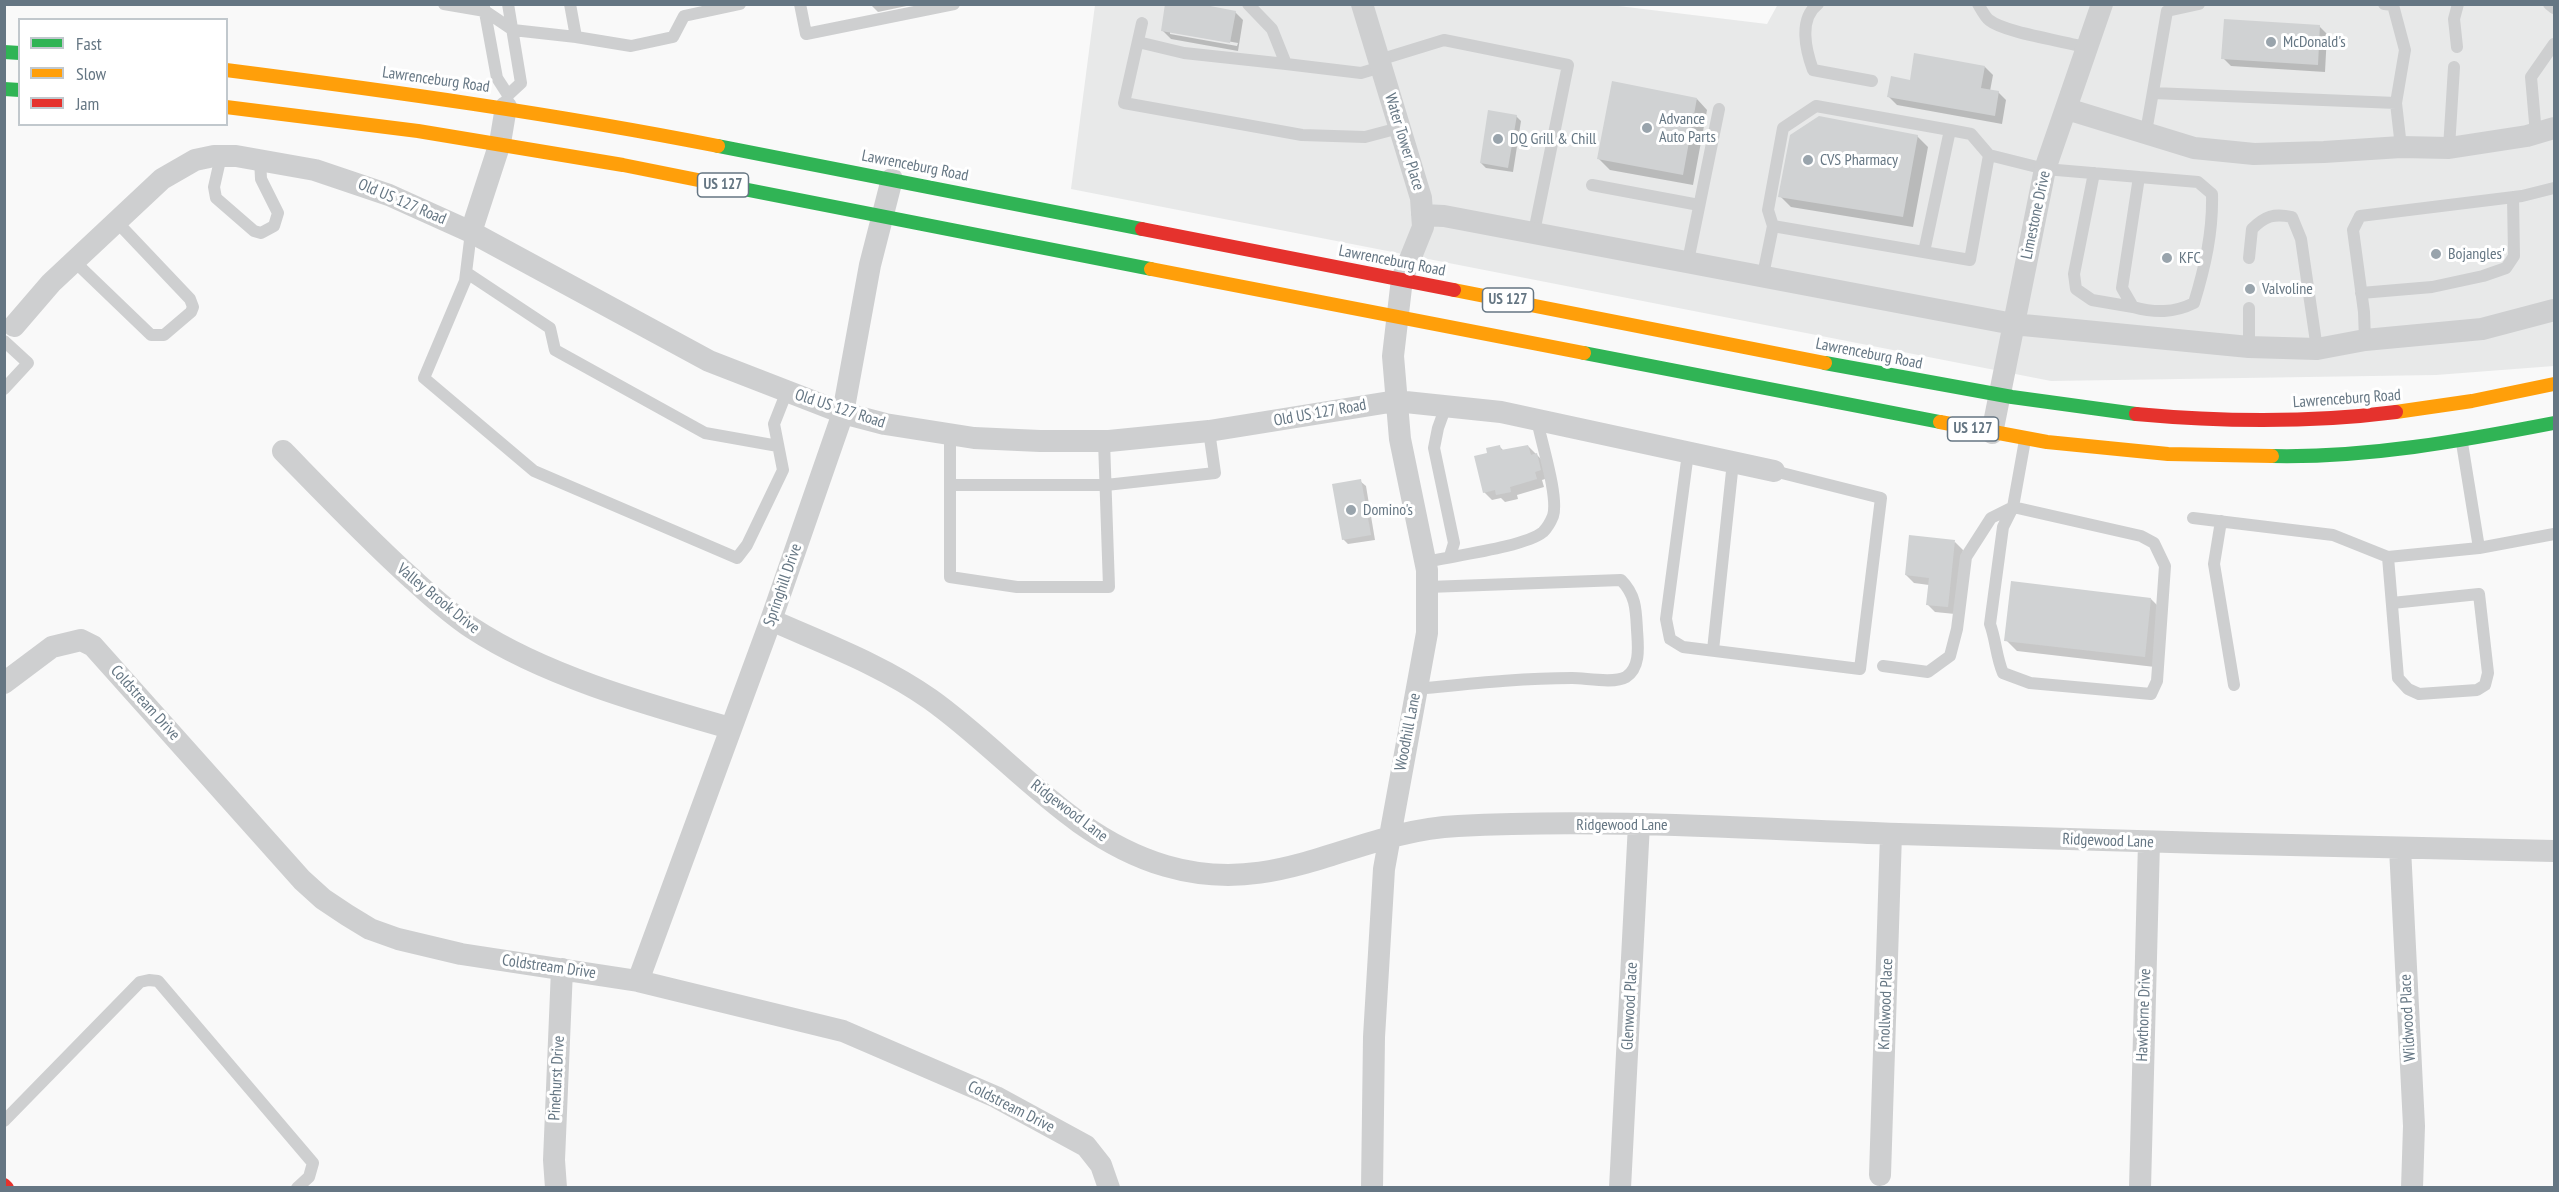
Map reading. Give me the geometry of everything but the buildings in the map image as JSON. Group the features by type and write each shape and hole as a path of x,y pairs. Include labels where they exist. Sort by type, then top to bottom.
{"highway":[{"name":"Lawrenceburg Road","path":"228,70 507,101 636,129 1998,395 2088,408 2221,420 2303,420 2423,409 2554,384"},
{"name":"US 127","path":"228,107 500,143 635,167 1397,318 2026,438 2147,453 2256,458 2358,454 2462,441 2554,423"}],"street":[{"name":"Water Tower Place","path":"1362,4 1421,198 1423,227 1402,279"},
{"name":"Limestone Drive","path":"1992,433 2045,169 2102,4"},
{"path":"471,232 500,143 507,101"},
{"path":"2067,109 2194,148 2254,154 2401,147 2449,148 2545,131"},
{"name":"Old US 127 Road","path":"8,334 74,261 162,179 195,160 221,156 260,158 315,170 389,195 471,232 708,361 843,413 885,424 950,435 1040,441 1104,441 1209,431 1396,401 1501,412 1774,471"},
{"name":"Springhill Drive","path":"638,981 771,620 843,413 858,324 892,178"},
{"path":"1422,215 1444,216 1534,232 2013,324 2047,329 2147,324 2249,347 2318,350 2365,340 2482,329 2554,310"},
{"name":"Woodhill Lane","path":"1372,1188 1374,1037 1383,869 1427,633 1426,562 1400,440 1396,401 1393,356 1402,279"},
{"name":"Valley Brook Drive","path":"283,451 397,566 446,609 494,642 544,666 597,686 730,728"},
{"name":"Ridgewood Lane","path":"771,620 855,657 930,699 980,738 1076,821 1099,836 1143,858 1186,871 1208,874 1257,874 1308,864 1388,837 1454,826 1639,824 2149,842 2554,851"},
{"name":"Coldstream Drive","path":"4,683 52,647 81,639 93,646 281,858 323,899 370,929 428,948 638,981 843,1031 996,1097 1086,1146 1101,1165 1109,1188"},
{"name":"Glenwood Place","path":"1620,1188 1639,824"},
{"name":"Knollwood Place","path":"1880,1174 1891,834"},
{"name":"Hawthorne Drive","path":"2140,1188 2149,842"},
{"name":"Wildwood Place","path":"2400,848 2414,1126 2412,1188"},
{"name":"Pinehurst Drive","path":"556,1188 554,1152 562,969"}],"lane":[{"path":"444,4 484,8 513,30 631,46 674,37 682,10 740,4"},
{"path":"484,8 497,78 507,101 521,83 508,4"},
{"path":"570,4 576,37"},
{"path":"800,4 806,34 954,4"},
{"path":"1248,4 1272,29 1286,64"},
{"path":"1818,4 1814,7 1807,25 1805,48 1813,70 1872,81"},
{"path":"1978,4 1989,20 2025,34 2062,40 2088,48"},
{"path":"2146,132 2168,11 2199,4"},
{"path":"2384,4 2393,5 2405,50 2396,103 2401,147"},
{"path":"2457,47 2454,18 2458,4"},
{"path":"2550,4 2554,8"},
{"path":"1142,23 1124,103 1302,135 1365,137 1399,128"},
{"path":"1138,42 1184,53 1361,73 1380,63 1444,40 1568,65 1534,232"},
{"path":"2545,131 2531,77 2554,44"},
{"path":"2449,148 2454,67"},
{"path":"2153,93 2396,103"},
{"path":"1763,275 1773,226 1768,210 1783,128 1816,106 1971,135 1989,155 2045,169 2198,182 2212,194 2212,222 2194,303 2147,324 2133,307 2122,288 2139,177"},
{"path":"1688,261 1719,109"},
{"path":"1924,252 1950,130"},
{"path":"1773,226 1970,260 1989,155"},
{"path":"221,156 214,187 216,198 254,231 261,233 273,226 278,213 261,179 260,158"},
{"path":"2094,173 2074,274 2076,289 2092,300 2133,307"},
{"path":"1593,186 1699,205"},
{"path":"2365,340 2353,230 2360,216 2513,197 2554,188"},
{"path":"2361,293 2432,286 2483,276 2506,268 2514,255 2513,197"},
{"path":"2249,258 2252,229 2263,218 2278,214 2292,217 2301,239 2318,350"},
{"path":"74,261 151,335 164,335 191,312 193,307 190,299 116,221"},
{"path":"471,232 467,273 424,378 534,471 736,558 747,545 783,470 774,424 787,391"},
{"path":"467,273 550,328 555,350 705,433 778,446"},
{"path":"2249,308 2249,347"},
{"path":"4,389 28,363 8,334"},
{"path":"1446,406 1434,448 1454,543 1450,556"},
{"path":"1426,562 1533,537 1543,532 1548,526 1553,515 1554,498 1537,420"},
{"path":"950,485 1106,485 1215,473 1209,431"},
{"path":"950,435 950,577 1017,587 1109,587 1104,441"},
{"path":"1883,666 1928,672 1950,656 1957,629 1966,557 1991,518 2013,507 2141,536 2154,543 2165,566 2157,681 2151,694 2030,683 2003,673 1990,624 2003,527 2013,507 2026,438"},
{"path":"2462,441 2479,548"},
{"path":"1688,453 1666,619 1670,639 1683,647 1860,669 1881,498 1774,471"},
{"path":"1713,650 1733,462"},
{"path":"2193,518 2333,535 2388,557 2553,539"},
{"path":"2221,521 2214,564 2234,685"},
{"path":"2388,557 2398,678 2408,689 2419,694 2478,690 2486,685 2488,673 2479,594 2392,603"},
{"path":"1416,689 1527,678 1598,678 1615,681 1632,671 1637,662 1636,605 1629,588 1621,580 1428,587"},
{"path":"4,1121 140,982 158,981 313,1162 309,1177 297,1188"}],"shaded area":[{"path":"1602,4 1767,24 1778,4 2554,5 2554,366 2436,375 2051,381 1071,189 1095,5"}],"traffic: fast":[{"path":"4,52 18,53"},
{"path":"4,89 18,90"},
{"path":"718,146 1142,229"},
{"path":"728,186 1151,269"},
{"path":"1584,353 1940,422"},
{"path":"1825,363 2012,397 2136,414"},
{"path":"2272,456 2343,454 2414,447 2554,423"}],"traffic: slow":[{"path":"228,70 473,104 718,146"},
{"path":"228,107 418,131 623,165 728,186"},
{"path":"1151,269 1584,353"},
{"path":"1454,290 1825,363"},
{"path":"2396,412 2472,401 2554,384"},
{"path":"1940,422 2047,442 2168,454 2272,456"}],"traffic: jam":[{"path":"1142,229 1454,290"},
{"path":"2136,414 2201,419 2299,420 2396,412"},
{"path":"4,1185 7,1188"}],"place":[{"name":"McDonald's","path":"2271,42"},
{"name":"Advance Auto Parts","path":"1647,128"},
{"name":"DQ Grill & Chill","path":"1498,139"},
{"name":"CVS Pharmacy","path":"1808,160"},
{"name":"Bojangles'","path":"2436,254"},
{"name":"KFC","path":"2167,258"},
{"name":"Valvoline","path":"2250,289"},
{"name":"Domino's","path":"1351,510"}]}
